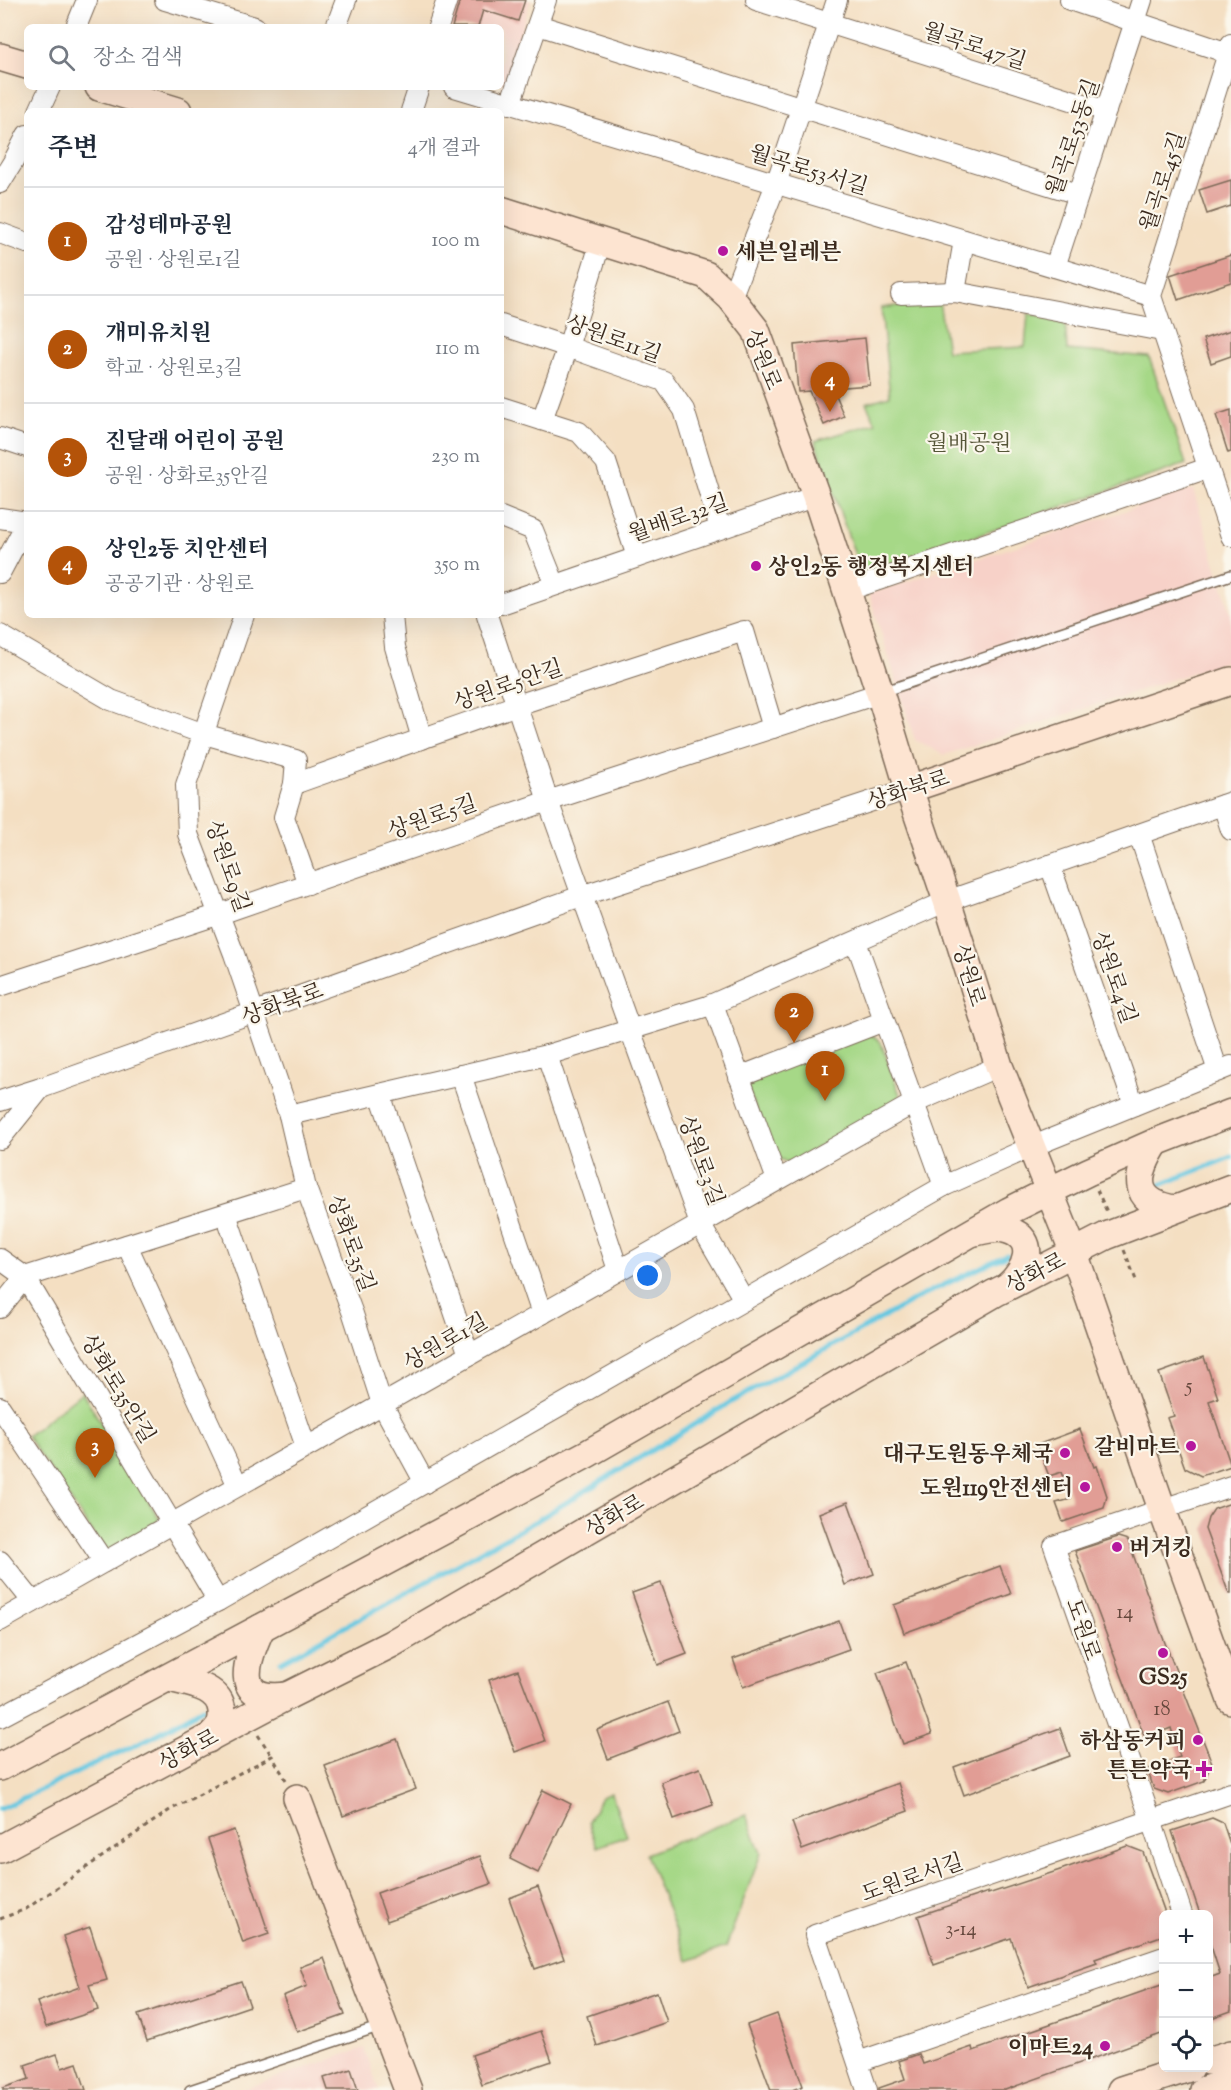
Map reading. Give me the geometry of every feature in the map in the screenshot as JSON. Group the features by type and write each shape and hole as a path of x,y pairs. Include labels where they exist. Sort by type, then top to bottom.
{"main road":[{"path":"0,57 24,64"},
{"path":"109,90 168,108"},
{"name":"상원로","path":"504,211 706,275 731,298 756,330 816,496 999,1066 1074,1253"},
{"name":"상화북로","path":"909,789 1231,681"},
{"path":"0,1767 587,1454 1048,1191 1156,1142 1231,1113"},
{"path":"1156,1142 1144,1161 1140,1182 1146,1199 1159,1207 1174,1209"},
{"name":"상화로","path":"0,1849 287,1696 391,1644 1007,1287 1117,1232 1231,1188"},
{"path":"973,1232 995,1228 1007,1229 1020,1236 1025,1243 1028,1257 1017,1279 1007,1287"},
{"path":"1074,1253 1162,1509 1231,1700"},
{"path":"261,1628 246,1665 248,1681 262,1697 287,1696"},
{"path":"170,1678 208,1690 219,1700 222,1707 222,1722 208,1738"},
{"path":"297,1798 408,2090"},
{"path":"1213,2060 1231,2054"},
{"path":"1121,2090 1174,2072"},
{"path":"1204,2090 1231,2081"}],"street":[{"path":"77,24 87,0"},
{"path":"165,0 245,24"},
{"path":"337,24 346,0"},
{"path":"439,24 447,0"},
{"path":"510,104 546,0"},
{"name":"월곡로47길","path":"756,0 1106,111"},
{"path":"731,298 776,184 837,0"},
{"path":"1070,0 1230,49"},
{"name":"월곡로53동길","path":"1054,267 1142,0"},
{"path":"538,25 1078,194"},
{"name":"월곡로45길","path":"1151,296 1230,49"},
{"path":"40,108 49,90"},
{"path":"412,108 417,90"},
{"name":"월곡로53서길","path":"464,90 1151,296"},
{"path":"0,183 24,141"},
{"path":"0,233 24,242"},
{"path":"956,292 964,240"},
{"path":"542,420 568,347 601,241"},
{"path":"901,294 956,292 1162,331"},
{"path":"1151,296 1231,536"},
{"name":"상원로11길","path":"504,326 664,381 684,410 720,528"},
{"path":"504,409 579,432 606,462 637,557"},
{"path":"0,438 24,446"},
{"path":"846,591 1208,468"},
{"name":"월배로32길","path":"504,603 816,496"},
{"path":"0,518 24,522"},
{"path":"504,518 533,530 555,585"},
{"path":"0,573 24,528"},
{"name":"상원로9길","path":"243,618 186,785 188,834 219,914 253,1013"},
{"path":"392,618 394,647 422,739"},
{"path":"488,618 548,801 584,895 629,1030"},
{"name":"상원로5안길","path":"294,784 517,705 744,631 773,728"},
{"path":"0,635 111,700 204,734 296,760 294,784 284,817 308,884"},
{"name":"상원로5길","path":"0,986 308,884 548,801 880,693"},
{"name":"상화북로","path":"0,1101 584,895 909,789"},
{"path":"289,1115 547,1054 712,1004 947,901 1227,803 1231,830"},
{"path":"0,1717 218,1601 944,1186 1031,1147 1224,1068 1138,834"},
{"name":"상원로4길","path":"1050,865 1134,1105"},
{"path":"856,942 944,1186"},
{"path":"712,1004 777,1180"},
{"name":"상화로35길","path":"253,1013 289,1115 306,1188 353,1314 382,1404 425,1483"},
{"path":"739,1077 884,1021"},
{"name":"상원로3길","path":"629,1030 700,1224 744,1300"},
{"path":"547,1054 618,1270"},
{"name":"상원로1길","path":"0,1621 914,1103 999,1066"},
{"path":"461,1075 542,1314"},
{"path":"0,1139 41,1088"},
{"path":"380,1094 469,1355"},
{"path":"0,1308 25,1276 306,1188"},
{"path":"226,1214 306,1447"},
{"path":"127,1245 238,1486"},
{"path":"0,1259 25,1276"},
{"name":"상화로35안길","path":"25,1276 218,1601"},
{"path":"0,1407 104,1562"},
{"name":"도원로","path":"1151,1820 1054,1546 1231,1486"},
{"path":"0,1561 33,1602"},
{"name":"도원로서길","path":"867,2090 815,1935 1231,1793"},
{"path":"1151,1820 1181,1910"},
{"path":"858,2062 1159,1959"}],"lane":[{"path":"880,693 1231,575"},
{"path":"190,2090 383,2025"}],"path":[{"path":"1088,1172 1117,1232 1136,1280"},
{"path":"0,1919 26,1909 170,1810 272,1756 297,1798"}],"shaded area":[{"path":"455,0 531,0 504,83 504,24 448,24"},
{"path":"1193,489 1231,614 1231,660 944,755 915,740 869,594"},
{"path":"364,2048 379,2090 241,2090"}],"green space":[{"name":"월배공원","path":"939,301 947,351 1025,347 1028,314 1065,318 1067,350 1149,357 1186,464 862,575 815,441 876,423 866,403 890,396 881,308"},
{"path":"869,1033 881,1043 900,1095 894,1106 789,1163 775,1157 747,1088 753,1077"},
{"path":"82,1392 160,1520 106,1553 27,1436"},
{"path":"611,1793 627,1836 597,1847 588,1822 601,1797"},
{"path":"746,1815 761,1853 726,1947 688,1961 646,1854"}],"building":[{"path":"460,0 525,0 518,21 483,10 479,24 453,24"},
{"path":"1231,180 1231,206 1207,214 1199,190"},
{"path":"1231,255 1231,282 1178,300 1170,275"},
{"path":"1231,330 1231,356 1211,363 1203,339"},
{"path":"865,338 870,385 832,388 844,416 824,425 809,391 798,392 794,345"},
{"path":"1231,410 1231,452 1228,453 1216,415"},
{"path":"1204,1357 1218,1398 1209,1401 1231,1466 1201,1476 1185,1468 1167,1418 1174,1416 1159,1373"},
{"path":"1080,1429 1094,1467 1097,1466 1107,1496 1104,1508 1063,1522 1056,1503 1071,1499 1062,1472 1049,1476 1037,1445"},
{"path":"848,1502 874,1574 845,1585 819,1513"},
{"path":"1231,1503 1231,1594 1229,1594 1205,1529 1214,1509"},
{"path":"1118,1537 1128,1540 1212,1763 1204,1781 1168,1794 1154,1789 1147,1769 1180,1757 1171,1728 1145,1738 1075,1551"},
{"path":"1000,1566 1011,1594 904,1633 894,1605"},
{"path":"661,1583 687,1654 658,1665 632,1593"},
{"path":"839,1621 849,1649 743,1687 733,1659"},
{"path":"906,1662 932,1734 903,1744 877,1673"},
{"path":"518,1670 545,1741 515,1752 489,1680"},
{"path":"668,1702 679,1731 608,1759 597,1730"},
{"path":"1060,1728 1070,1756 964,1795 954,1767"},
{"path":"397,1739 416,1789 343,1816 325,1766"},
{"path":"700,1768 713,1805 674,1819 661,1782"},
{"path":"898,1783 908,1811 802,1850 792,1822"},
{"path":"543,1790 571,1804 538,1873 510,1859"},
{"path":"1212,1818 1223,1823 1231,1847 1231,2011 1213,2018 1213,1977 1220,1974 1213,1952 1213,1910 1199,1910 1172,1831"},
{"path":"234,1830 269,1934 243,1943 208,1839"},
{"path":"1127,1846 1143,1852 1164,1910 1159,1910 1159,1937 1095,1959 1097,1963 1028,1987 1011,1938 934,1965 918,1916"},
{"path":"480,1856 491,1884 387,1921 377,1893"},
{"path":"538,1887 564,1959 535,1969 509,1898"},
{"path":"90,1927 107,1980 89,1985 98,2010 46,2027 37,2002 80,1987 63,1936"},
{"path":"324,1958 345,2015 297,2032 283,1996 307,1986 300,1967"},
{"path":"241,1981 250,2006 147,2041 138,2015"},
{"path":"1159,1986 1159,2035 1005,2090 879,2090 879,2088 905,2079 899,2061 919,2054 923,2064 972,2047 973,2051"},
{"path":"657,1992 667,2022 597,2046 587,2016"},
{"path":"777,2014 803,2086 792,2090 771,2090 747,2025"},
{"path":"541,2031 552,2061 482,2085 472,2055"},
{"path":"57,2054 62,2068 77,2063 86,2090 3,2090 3,2088 29,2079 25,2065"},
{"path":"351,2069 358,2090 328,2090 324,2078"}],"waterway":[{"path":"1160,1185 1231,1157"},
{"path":"281,1662 536,1521 731,1402 927,1293 1007,1255"},
{"path":"0,1809 154,1736 203,1708"}],"place":[{"name":"세븐일레븐","path":"723,251"},
{"name":"상인2동 치안센터","path":"830,412"},
{"name":"상인2동 행정복지센터","path":"756,566"},
{"name":"개미유치원","path":"794,1043"},
{"name":"감성테마공원","path":"825,1101"},
{"name":"갈비마트","path":"1191,1446"},
{"name":"대구도원동우체국","path":"1065,1453"},
{"name":"진달래 어린이 공원","path":"95,1478"},
{"name":"도원119안전센터","path":"1085,1487"},
{"name":"버거킹","path":"1117,1547"},
{"name":"GS25","path":"1163,1653"},
{"name":"하삼동커피","path":"1198,1740"},
{"name":"튼튼약국","path":"1204,1769"},
{"name":"이마트24","path":"1105,2046"}]}
